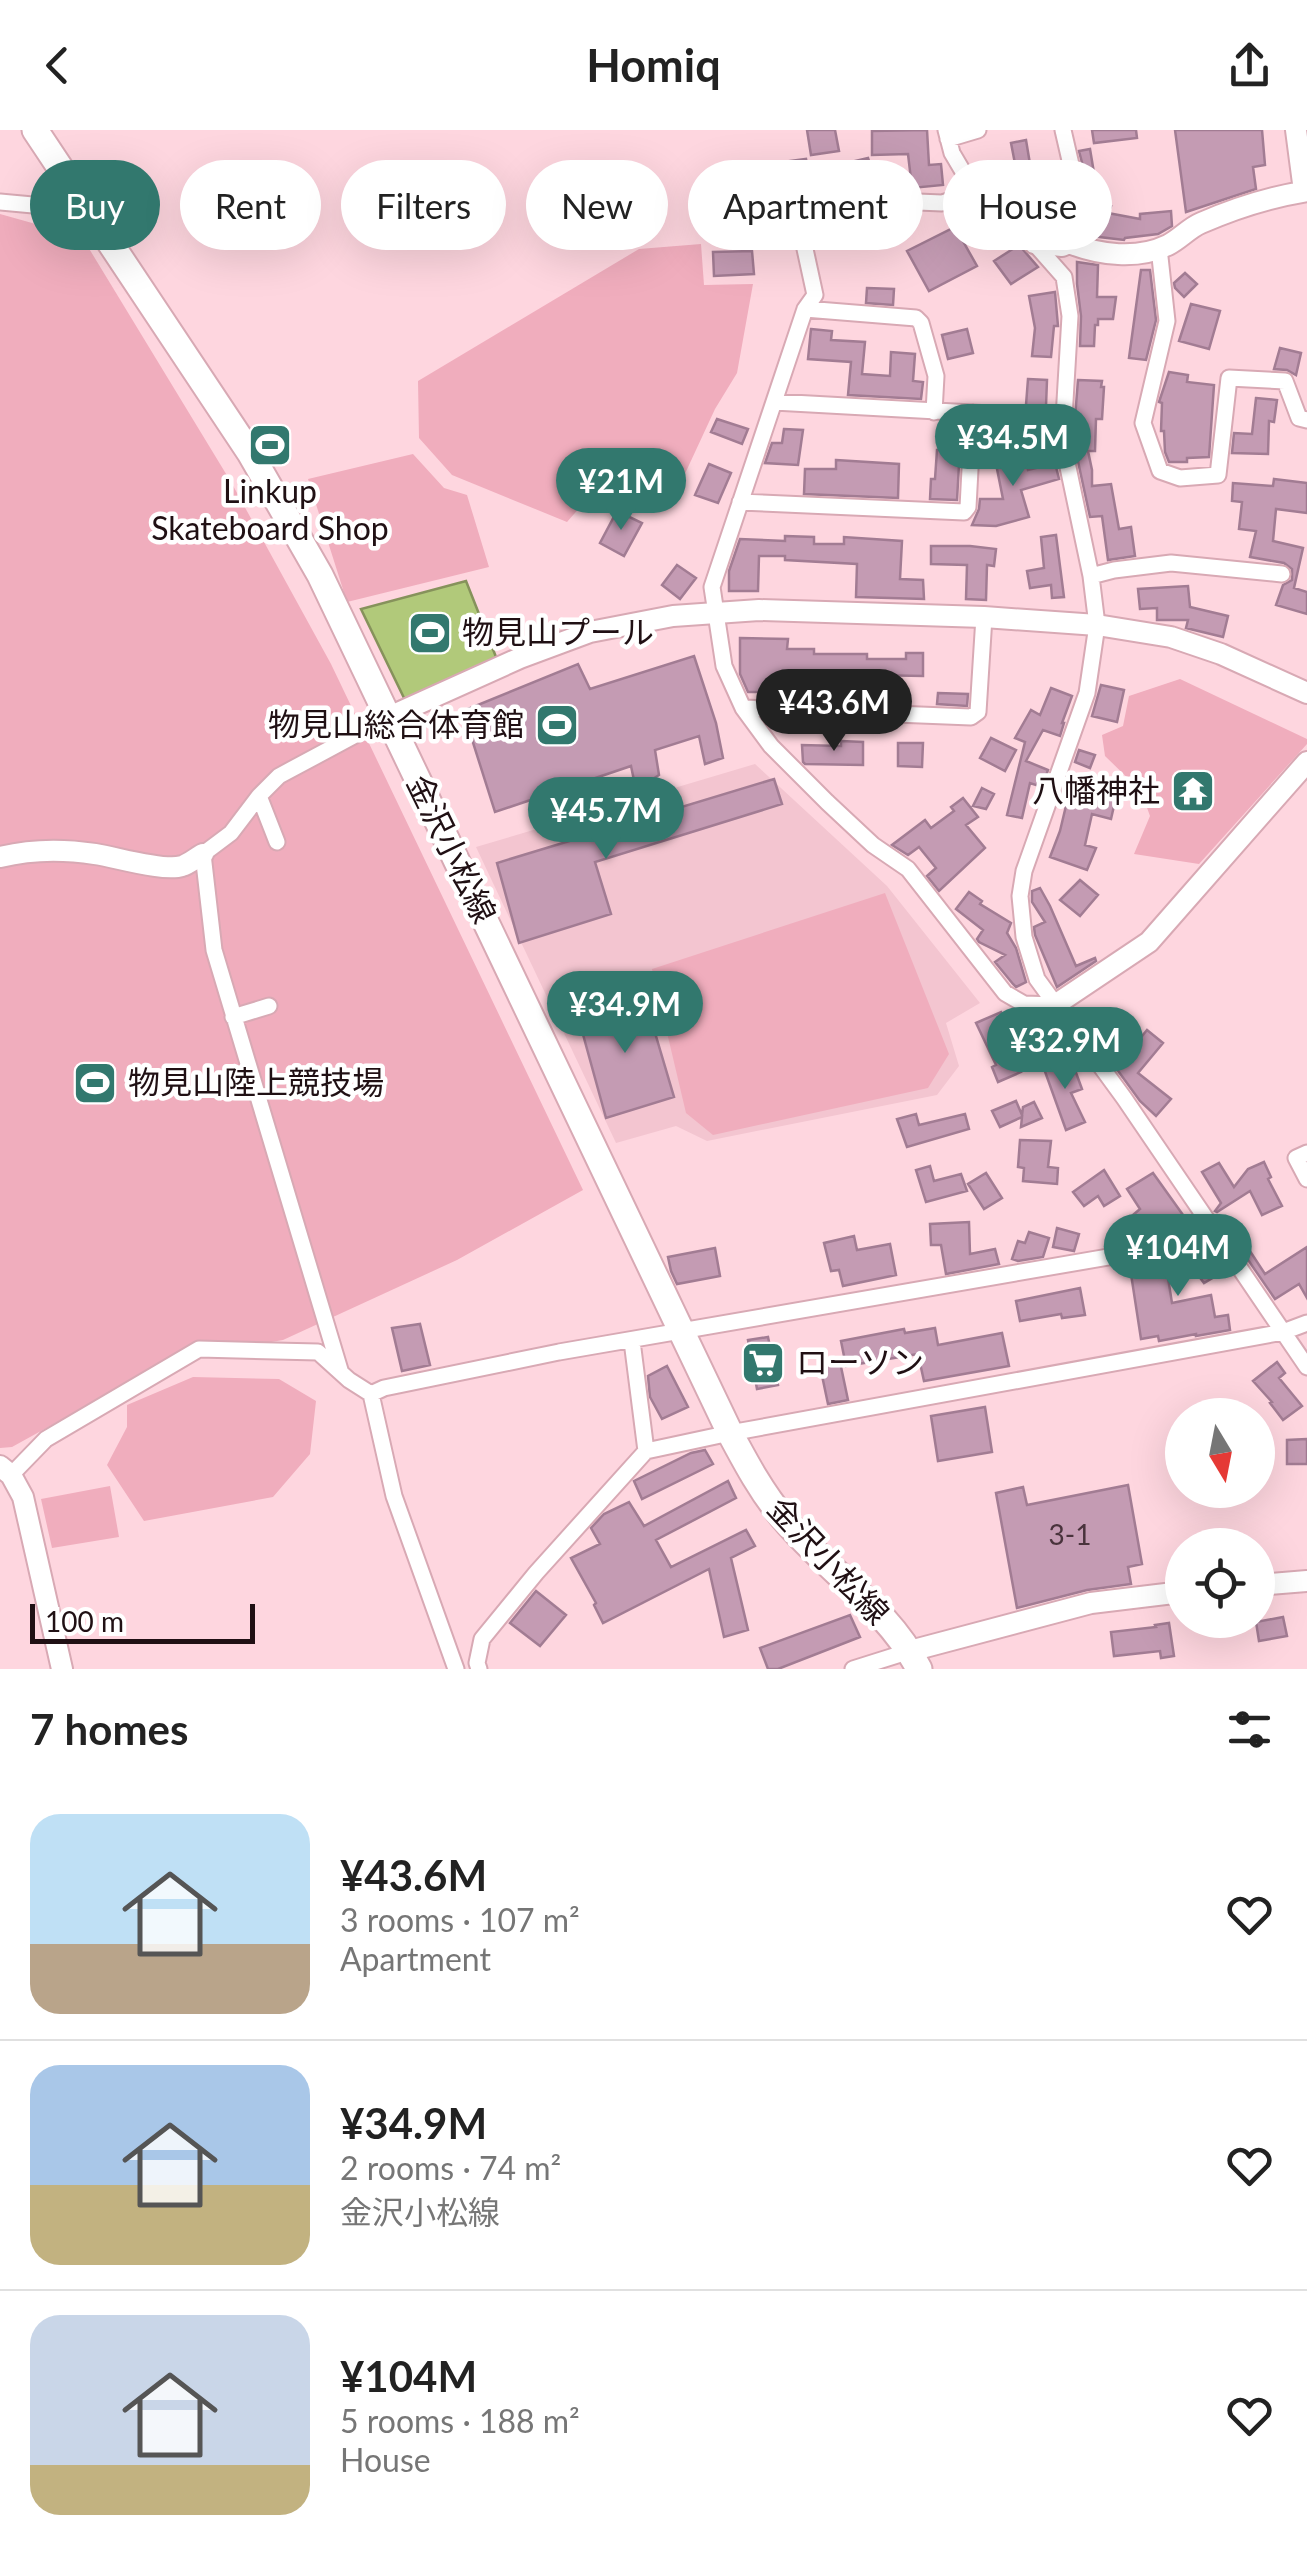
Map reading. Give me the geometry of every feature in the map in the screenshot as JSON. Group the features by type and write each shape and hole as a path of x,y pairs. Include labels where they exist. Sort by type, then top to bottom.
{"main road":[{"name":"金沢小松線","path":"35,130 54,160"},
{"name":"金沢小松線","path":"113,250 250,453 320,576 730,1433 756,1480 784,1519 873,1606 915,1660"}],"street":[{"path":"956,160 947,134 978,130"},
{"path":"1064,130 1070,160"},
{"path":"1087,250 1141,253 1168,245 1195,226 1230,210 1306,191 1296,130"},
{"path":"0,202 30,205"},
{"path":"943,203 918,202 800,226 815,295 805,309 712,587 724,666 742,708 771,746 827,802 873,845 908,869 1005,993 1024,1004 1056,1005 1149,942 1307,762"},
{"path":"1159,248 1167,321 1143,423 1160,471 1180,478 1218,475 1229,378 1284,381 1299,418 1307,420"},
{"path":"1039,250 1064,277 1070,316 1064,453 1091,576 1097,625 1087,693 1024,870 1020,896 1024,937 1037,979 1124,1098 1307,1367"},
{"path":"805,309 916,318 921,323 936,376 934,412"},
{"path":"774,402 1064,418"},
{"path":"740,502 964,512 968,507 973,413"},
{"path":"1091,576 1171,563 1282,574"},
{"path":"0,857 59,849 140,864 181,867 231,833 279,776 389,718 520,658 590,632 673,616 759,610 1097,625 1170,637 1221,654 1307,692"},
{"path":"742,708 971,718 978,712 984,617"},
{"path":"259,796 277,842"},
{"path":"203,854 214,950 340,1370"},
{"path":"233,1017 269,1006"},
{"path":"1307,1152 1296,1158 1307,1179"},
{"path":"371,1394 384,1388 558,1352 1172,1246 1208,1223"},
{"path":"476,1667 482,1639 646,1451 1283,1332 1307,1323"},
{"path":"632,1341 646,1451"},
{"path":"62,1669 22,1498 6,1471 46,1439 199,1349 318,1352 371,1394 394,1496 456,1669"},
{"path":"1275,1584 1307,1581"},
{"path":"853,1669 915,1660 1091,1603 1165,1594"}],"shaded area":[{"path":"0,214 30,222 30,250 90,250 231,482 331,664 583,1190 457,1260 283,1340 188,1356 12,1447 0,1448"},
{"path":"688,245 688,250 701,250 704,285 753,284 737,373 715,409 670,506 589,497 567,522 452,475 419,438 418,381 637,250 668,250 668,247"},
{"path":"413,454 444,488 467,495 489,567 347,602 308,479"},
{"name":"物見山プール","path":"466,581 496,657 406,702 361,609"},
{"path":"1180,679 1307,739 1307,744 1199,864 1134,854 1150,816 1141,791 1105,756 1102,735 1123,726 1129,696"},
{"path":"755,764 887,886 980,1003 946,1023 959,1066 937,1095 707,1141 676,1126 616,1143 476,847"},
{"path":"885,893 949,1054 928,1088 713,1135 686,1113 652,969"},
{"path":"193,1377 279,1379 316,1401 310,1454 273,1497 144,1521 107,1465 127,1427 127,1405"},
{"path":"110,1486 119,1537 52,1548 41,1499"}],"building":[{"path":"807,130 835,130 839,151 811,155"},
{"path":"927,130 929,165 941,164 943,185 923,187 923,160 909,160 908,154 872,155 872,131"},
{"path":"1092,130 1136,130 1137,138 1094,143"},
{"path":"1175,130 1262,130 1265,165 1253,167 1256,189 1186,212"},
{"path":"1026,140 1029,160 1014,160 1011,143"},
{"path":"1090,149 1092,160 1081,160 1079,151"},
{"path":"1171,211 1172,226 1158,234 1112,239 1112,214 1140,219 1140,214"},
{"path":"943,233 943,250 968,250 977,266 929,291 907,251 923,250 923,243"},
{"path":"1011,250 1023,250 1038,267 1011,284 994,261"},
{"path":"752,251 754,274 714,276 713,252"},
{"path":"1077,262 1098,265 1097,297 1116,297 1113,319 1098,319 1095,325 1094,346 1080,346"},
{"path":"1141,270 1150,270 1156,320 1146,360 1129,358"},
{"path":"1185,273 1197,284 1184,297 1174,283"},
{"path":"867,288 894,289 893,305 866,303"},
{"path":"1055,292 1058,326 1054,326 1051,357 1032,356 1035,328 1029,296"},
{"path":"1191,304 1220,311 1209,349 1179,341"},
{"path":"811,329 832,331 831,340 865,342 862,374 890,376 891,352 915,354 913,381 923,382 921,399 848,395 851,362 808,359"},
{"path":"967,329 973,353 948,359 942,335"},
{"path":"1280,348 1301,353 1296,375 1274,369"},
{"path":"1169,372 1188,375 1187,382 1214,385 1209,457 1169,462 1159,402"},
{"path":"1028,379 1047,380 1046,406 1026,405"},
{"path":"1078,380 1102,381 1104,387 1102,419 1096,419 1095,451 1088,451 1092,486 1111,484 1119,529 1131,527 1135,556 1108,560 1102,516 1090,517 1076,452"},
{"path":"1256,398 1277,400 1274,422 1269,421 1268,454 1232,453 1234,433 1252,434"},
{"path":"717,419 748,429 742,444 711,432"},
{"path":"946,428 961,429 957,500 930,499 937,450 944,450"},
{"path":"784,429 803,430 798,465 765,463 772,443 782,443"},
{"path":"1023,447 1028,470 1052,464 1059,479 1021,490 1029,517 996,526 972,525 980,499 1003,499 995,459 1004,457 1002,452"},
{"path":"836,460 899,464 898,498 804,494 805,469 836,469"},
{"path":"709,464 731,473 718,503 695,495"},
{"path":"1274,479 1307,483 1307,513 1276,509 1273,541 1303,548 1294,588 1307,592 1307,614 1276,605 1283,585 1292,580 1292,569 1284,563 1250,557 1256,531 1239,529 1242,502 1232,501 1233,483 1273,486"},
{"path":"617,511 642,523 624,556 600,543"},
{"path":"1056,535 1064,597 1052,598 1051,585 1030,588 1027,571 1044,568 1041,537"},
{"path":"785,536 814,537 814,544 844,544 844,537 902,541 900,579 923,580 924,599 856,597 857,564 785,560 785,556 759,556 758,591 729,591 729,571 740,539 785,541"},
{"path":"931,546 996,549 994,566 987,565 986,600 966,599 967,565 931,564"},
{"path":"677,565 696,578 680,599 662,585"},
{"path":"1188,586 1190,607 1228,616 1223,637 1186,628 1188,620 1157,620 1157,608 1140,609 1138,589"},
{"path":"740,638 788,639 787,649 814,649 814,654 867,654 867,659 906,659 906,653 923,653 923,676 869,675 870,702 817,700 817,672 787,672 787,698 767,698 767,692 748,692 740,674"},
{"name":"物見山総合体育館","path":"694,656 723,758 705,764 699,736 655,750 659,775 636,790 631,766 495,812 463,711 578,664 590,689"},
{"path":"1101,685 1124,690 1117,722 1092,716"},
{"path":"1051,688 1072,696 1060,736 1043,730 1026,761 1048,770 1042,787 1030,783 1022,818 1007,815 1025,742 1015,738 1031,710 1040,715"},
{"path":"938,693 968,694 967,706 937,704"},
{"path":"991,738 1016,750 1005,771 980,758"},
{"path":"841,741 863,742 863,765 803,762 802,745 841,746"},
{"path":"898,743 923,743 922,767 898,766"},
{"path":"1079,750 1095,755 1090,768 1075,762"},
{"path":"774,779 782,804 595,862 611,914 519,943 497,863"},
{"path":"1195,779 1203,801 1188,805 1181,784"},
{"path":"982,788 994,794 986,809 973,806"},
{"path":"1070,789 1116,797 1111,819 1092,814 1085,845 1096,848 1087,870 1050,857"},
{"path":"963,798 978,817 966,825 985,848 939,891 927,876 936,868 919,847 908,855 892,845 925,820 931,828 954,811 951,807"},
{"path":"1080,880 1098,895 1080,916 1060,900"},
{"path":"1040,888 1076,966 1095,958 1096,961 1057,987 1035,935 1034,927 1045,922 1032,902 1032,891"},
{"path":"969,892 982,901 980,904 1011,923 1007,933 1026,982 1016,987 1013,984 995,962 1005,955 979,942 983,930 956,909"},
{"path":"645,999 674,1097 606,1118 576,1009 606,1000 609,1009"},
{"path":"1001,1012 1010,1029 1017,1026 1027,1062 1018,1066 1021,1072 998,1082 992,1067 996,1065 976,1023"},
{"path":"1147,1030 1163,1043 1138,1073 1171,1099 1156,1116 1116,1068"},
{"path":"1063,1059 1068,1073 1075,1070 1082,1089 1071,1093 1085,1122 1066,1130 1043,1066"},
{"path":"1016,1101 1022,1115 1023,1107 1034,1102 1042,1118 1021,1127 1022,1117 1000,1127 992,1111"},
{"path":"916,1114 919,1125 965,1114 969,1129 907,1147 897,1119"},
{"path":"1020,1140 1051,1141 1048,1167 1058,1168 1057,1184 1023,1181 1024,1168 1018,1167"},
{"path":"1264,1162 1282,1206 1262,1215 1250,1191 1215,1211 1221,1203 1202,1172 1219,1163 1234,1187 1248,1169"},
{"path":"930,1166 934,1181 961,1174 967,1191 926,1202 916,1170"},
{"path":"1104,1170 1120,1196 1104,1206 1098,1196 1084,1206 1073,1192"},
{"path":"986,1173 1002,1198 984,1209 968,1184"},
{"path":"1153,1173 1188,1222 1168,1235 1132,1242 1119,1227 1140,1209 1127,1189"},
{"path":"969,1222 970,1254 995,1249 999,1264 946,1274 941,1245 931,1245 930,1224"},
{"path":"1057,1228 1079,1234 1074,1251 1053,1247"},
{"path":"1029,1232 1049,1238 1043,1257 1012,1259 1018,1241 1025,1243"},
{"path":"854,1236 857,1250 890,1244 896,1275 843,1286 839,1270 831,1271 824,1243"},
{"path":"1203,1239 1224,1271 1204,1283 1189,1263 1168,1278 1172,1303 1211,1295 1215,1317 1228,1315 1230,1330 1159,1341 1158,1336 1141,1339 1131,1274 1179,1265 1174,1257"},
{"path":"1307,1247 1307,1298 1299,1284 1275,1299 1244,1254 1250,1251 1265,1274"},
{"path":"715,1248 720,1276 677,1284 668,1257"},
{"path":"1080,1288 1085,1315 1062,1318 1061,1314 1020,1321 1016,1301"},
{"path":"420,1324 430,1365 402,1371 392,1328"},
{"path":"935,1328 938,1345 1002,1333 1009,1366 924,1381 918,1354 846,1366 841,1341 904,1329 905,1333"},
{"name":"ローソン","path":"768,1337 778,1385 757,1389 748,1340"},
{"path":"840,1362 848,1400 828,1404 820,1366"},
{"path":"1277,1362 1285,1373 1279,1378 1302,1406 1283,1420 1275,1410 1275,1398 1268,1398 1253,1381"},
{"path":"667,1366 688,1407 662,1419 650,1397 648,1376"},
{"path":"985,1407 992,1452 938,1461 931,1416"},
{"path":"1307,1439 1307,1464 1287,1464 1287,1440"},
{"path":"705,1450 713,1464 642,1499 634,1481"},
{"path":"728,1481 736,1498 656,1540 671,1567 746,1530 755,1546 731,1558 748,1630 724,1637 709,1569 603,1623 571,1558 600,1544 591,1528 604,1514 629,1502 644,1526"},
{"path":"1128,1485 1142,1564 1128,1567 1131,1584 1087,1590 1017,1608 996,1493 1023,1487 1027,1505"},
{"path":"536,1591 566,1615 540,1646 510,1623"},
{"path":"850,1615 860,1637 778,1669 768,1669 760,1648"},
{"path":"1283,1617 1287,1636 1259,1641 1259,1638 1275,1638 1275,1618"},
{"path":"1165,1624 1165,1638 1171,1638 1174,1656 1161,1658 1160,1651 1114,1656 1111,1632"}],"place":[{"name":"Linkup Skateboard Shop","path":"270,445"},
{"name":"物見山プール","path":"430,633"},
{"name":"物見山総合体育館","path":"557,725"},
{"name":"八幡神社","path":"1193,791"},
{"name":"物見山陸上競技場","path":"95,1083"},
{"name":"ローソン","path":"763,1363"}]}
